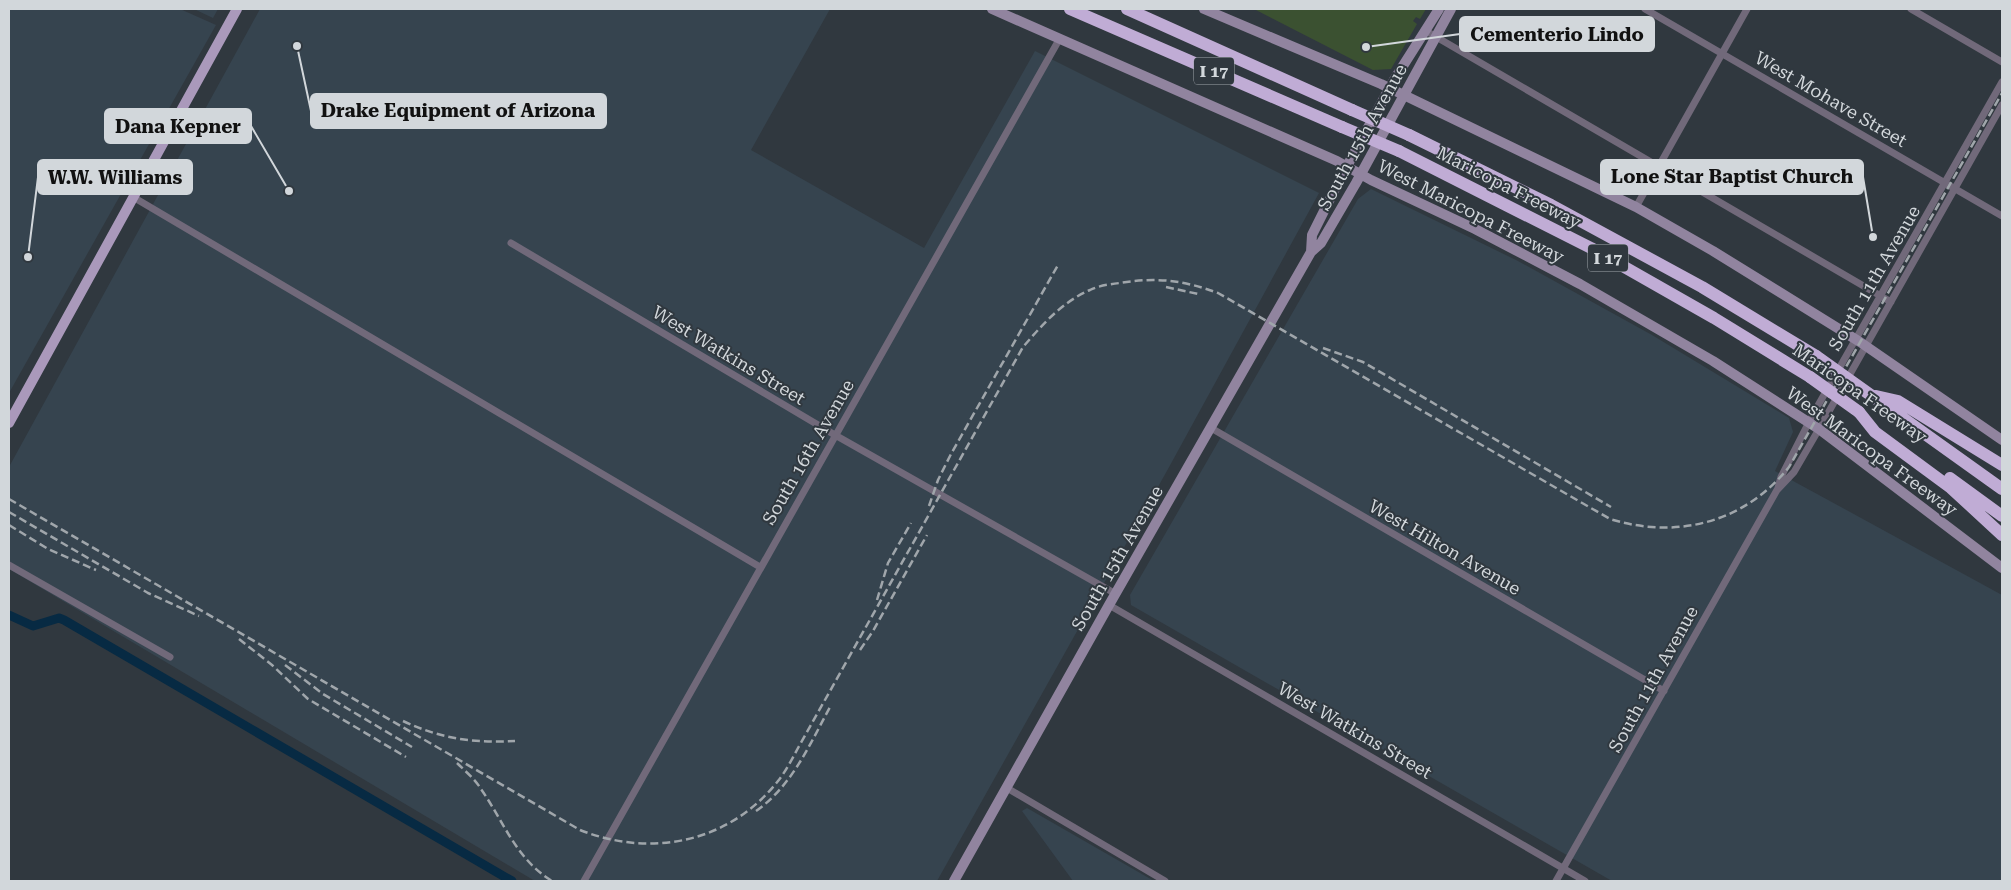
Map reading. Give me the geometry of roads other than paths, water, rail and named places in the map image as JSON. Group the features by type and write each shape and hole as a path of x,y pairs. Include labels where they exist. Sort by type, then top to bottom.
{"highway":[{"name":"Maricopa Freeway","path":"1070,9 1399,151 1591,248 1714,318 1810,377 2002,516"},
{"name":"Maricopa Freeway","path":"1127,9 1409,135 1551,204 1702,287 1816,356 2002,489"},
{"path":"1872,396 1898,400 2002,465"},
{"path":"1859,412 1875,432 1951,488 2002,535"}],"main road":[{"path":"9,423 237,9"},
{"name":"West Maricopa Freeway","path":"992,9 1347,167 1475,229 1595,293 1705,357 1819,428 2002,568"},
{"path":"1204,9 1390,88 1636,207 1738,266 1866,346 2002,440"},
{"name":"South 15th Avenue","path":"1311,252 1312,235 1347,167 1390,88 1439,9"},
{"name":"South 15th Avenue","path":"954,881 1311,252 1322,243 1452,9"}],"street":[{"name":"West Mohave Street","path":"1645,9 2002,216"},
{"path":"1636,207 1747,9"},
{"path":"1911,9 2002,62"},
{"path":"1426,31 1891,302"},
{"name":"South 16th Avenue","path":"584,881 1060,38"},
{"name":"South 11th Avenue","path":"1777,490 1780,478 1809,422 2002,82"},
{"name":"South 11th Avenue","path":"1556,881 1777,490 1794,472 2002,105"},
{"path":"133,197 760,567"},
{"name":"West Watkins Street","path":"510,243 835,435 1116,594"},
{"name":"West Hilton Avenue","path":"1211,428 1664,691"},
{"path":"9,565 170,657"},
{"name":"West Watkins Street","path":"1109,605 1585,881"},
{"path":"1007,788 1165,881"}],"waterway":[{"path":"9,615 33,626 59,618 64,620 512,881"}],"railway":[{"path":"9,499 580,830 634,843 661,843 687,839 713,831 736,819 758,802 781,777 1023,347 1053,315 1080,295 1104,285 1146,280 1193,285 1218,293 1610,519 1635,525 1660,527 1685,526 1709,522 1731,513 1752,501 1771,486 1789,467 2002,93"},
{"path":"929,506 938,480 951,454 1058,265"},
{"path":"1166,287 1198,294"},
{"path":"1323,348 1363,362 1611,507"},
{"path":"9,512 148,593 199,616"},
{"path":"877,600 888,563 911,523"},
{"path":"9,525 48,549 96,570"},
{"path":"860,650 873,631 927,535"},
{"path":"239,639 272,665 308,699 406,757"},
{"path":"285,665 323,694 412,747"},
{"path":"756,811 769,801 790,777 830,707"},
{"path":"403,721 431,732 458,739 515,741"},
{"path":"457,763 479,785 520,851 529,862 552,881"}],"place":[{"name":"Drake Equipment of Arizona","path":"297,46"},
{"name":"Cementerio Lindo","path":"1366,47"},
{"name":"Dana Kepner","path":"289,191"},
{"name":"Lone Star Baptist Church","path":"1873,237"},
{"name":"W.W. Williams","path":"28,257"}]}
